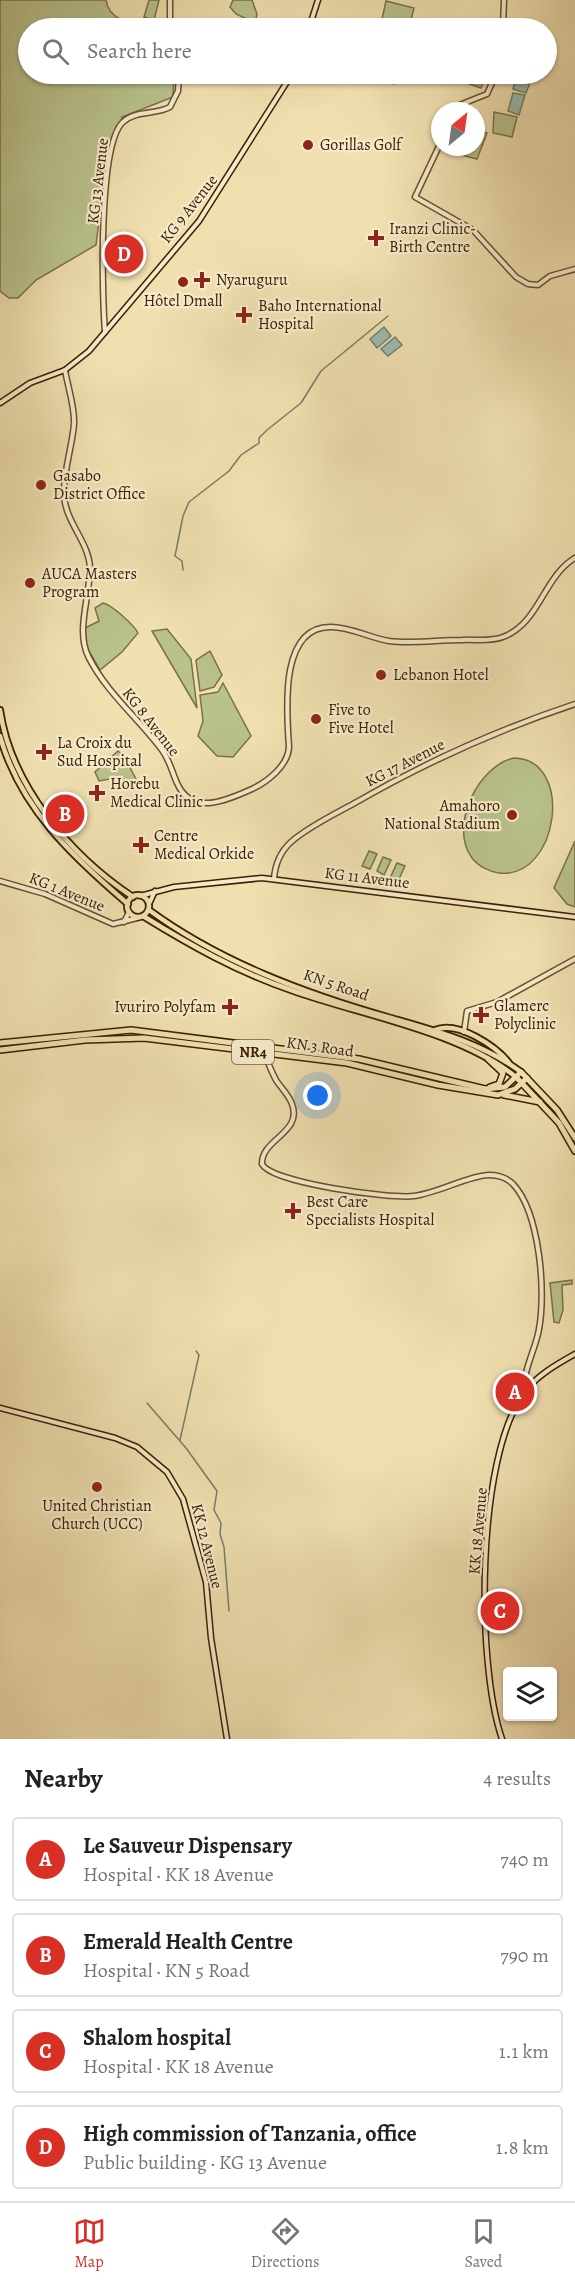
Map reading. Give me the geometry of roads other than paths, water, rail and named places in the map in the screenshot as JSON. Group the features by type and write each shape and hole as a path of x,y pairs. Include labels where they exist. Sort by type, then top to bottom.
{"highway":[{"path":"131,1030 133,1038"},
{"name":"KN 3 Road","path":"0,1043 131,1030 369,1060 485,1089 502,1089 519,1075"},
{"name":"KN 3 Road","path":"0,1050 85,1040 133,1038 368,1067 438,1085 542,1102"},
{"path":"485,1089 499,1084 503,1077 501,1070 488,1059"},
{"path":"368,1067 369,1060"},
{"path":"519,1075 557,1110 575,1138"},
{"path":"504,1095 525,1081"},
{"path":"525,1081 559,1123 575,1151"}],"main road":[{"path":"0,710 14,758 45,811 73,847 133,897"},
{"path":"0,736 17,778 39,816 64,846 128,904 129,912 142,917 149,907 140,896 133,897 128,904"},
{"name":"KN 5 Road","path":"149,907 199,942 259,972 390,1018 435,1030 481,1049 511,1065 519,1075"},
{"name":"KN 5 Road","path":"142,917 194,947 264,980 434,1036 519,1075"},
{"path":"435,1030 447,1027 464,1032 502,1055 511,1065"}],"street":[{"path":"170,0 170,18"},
{"path":"312,18 318,0"},
{"path":"503,18 504,0"},
{"name":"KG 13 Avenue","path":"105,332 103,220 113,141 118,128 128,119 170,107 178,92 178,84"},
{"name":"KG 9 Avenue","path":"0,403 23,386 65,370 82,359 203,216 286,84"},
{"path":"467,102 487,94 492,84"},
{"path":"434,156 415,197 473,230 516,277 528,284 538,285 550,276 575,269"},
{"name":"KG 8 Avenue","path":"65,370 74,421 64,496 69,518 86,549 89,561 84,625 86,651 116,697 161,748 169,760 177,784 191,800 205,804 230,799 267,782 285,759 289,747 289,669 297,651 309,635 333,627 398,642 498,639 513,633 526,623 560,570 575,558"},
{"name":"KG 17 Avenue","path":"274,879 275,867 289,844 340,811 423,766 524,722 575,704"},
{"name":"KG 11 Avenue","path":"140,896 156,891 253,878 575,916"},
{"name":"KG 1 Avenue","path":"0,881 45,894 108,922 124,923 142,917"},
{"path":"149,907 156,891"},
{"name":"KG 1 Avenue","path":"124,923 129,912"},
{"path":"464,1032 467,1011 497,1002 575,958"},
{"path":"264,1053 276,1080 292,1104 293,1111 289,1128 266,1147 261,1164 267,1171 293,1179 397,1197 414,1196 486,1174 505,1177 519,1191 532,1226 541,1281 540,1319 525,1381 525,1391"},
{"name":"KK 18 Avenue","path":"502,1739 486,1659 488,1524 504,1438 514,1411 525,1391 546,1373 575,1354"},
{"name":"KK 12 Avenue","path":"0,1407 115,1438 137,1447 167,1472 183,1499 206,1582 211,1638 227,1739"}],"water":[{"path":"514,84 530,84 526,93 513,89"},
{"path":"513,93 525,95 519,115 508,111"},
{"path":"384,327 391,336 377,348 370,339"},
{"path":"395,337 402,345 388,356 381,349"}],"waterway":[{"path":"183,570 182,561 175,556 183,516 189,502 229,471 241,455 259,443 259,438 267,430 301,403 321,371 388,316"},
{"path":"180,1440 199,1355 196,1351"},
{"path":"147,1403 186,1448 217,1491 214,1510 221,1523 220,1534 224,1547 229,1611"}],"place":[{"name":"Gorillas Golf","path":"308,145"},
{"name":"Iranzi Clinic- Birth Centre","path":"376,238"},
{"name":"High commission of Tanzania, office","path":"124,254"},
{"name":"Nyaruguru","path":"202,280"},
{"name":"Hôtel Dmall","path":"183,282"},
{"name":"Baho International Hospital","path":"244,315"},
{"name":"Gasabo District Office","path":"41,485"},
{"name":"AUCA Masters Program","path":"30,583"},
{"name":"Lebanon Hotel","path":"381,675"},
{"name":"Five to Five Hotel","path":"316,719"},
{"name":"La Croix du Sud Hospital","path":"44,752"},
{"name":"Horebu Medical Clinic","path":"97,793"},
{"name":"Emerald Health Centre","path":"65,814"},
{"name":"Amahoro National Stadium","path":"512,815"},
{"name":"Centre Medical Orkide","path":"141,845"},
{"name":"Ivuriro Polyfam","path":"230,1007"},
{"name":"Glamerc Polyclinic","path":"481,1015"},
{"name":"Best Care Specialists Hospital","path":"293,1211"},
{"name":"Le Sauveur Dispensary","path":"515,1392"},
{"name":"United Christian Church (UCC)","path":"97,1487"},
{"name":"Shalom hospital","path":"500,1611"}]}
